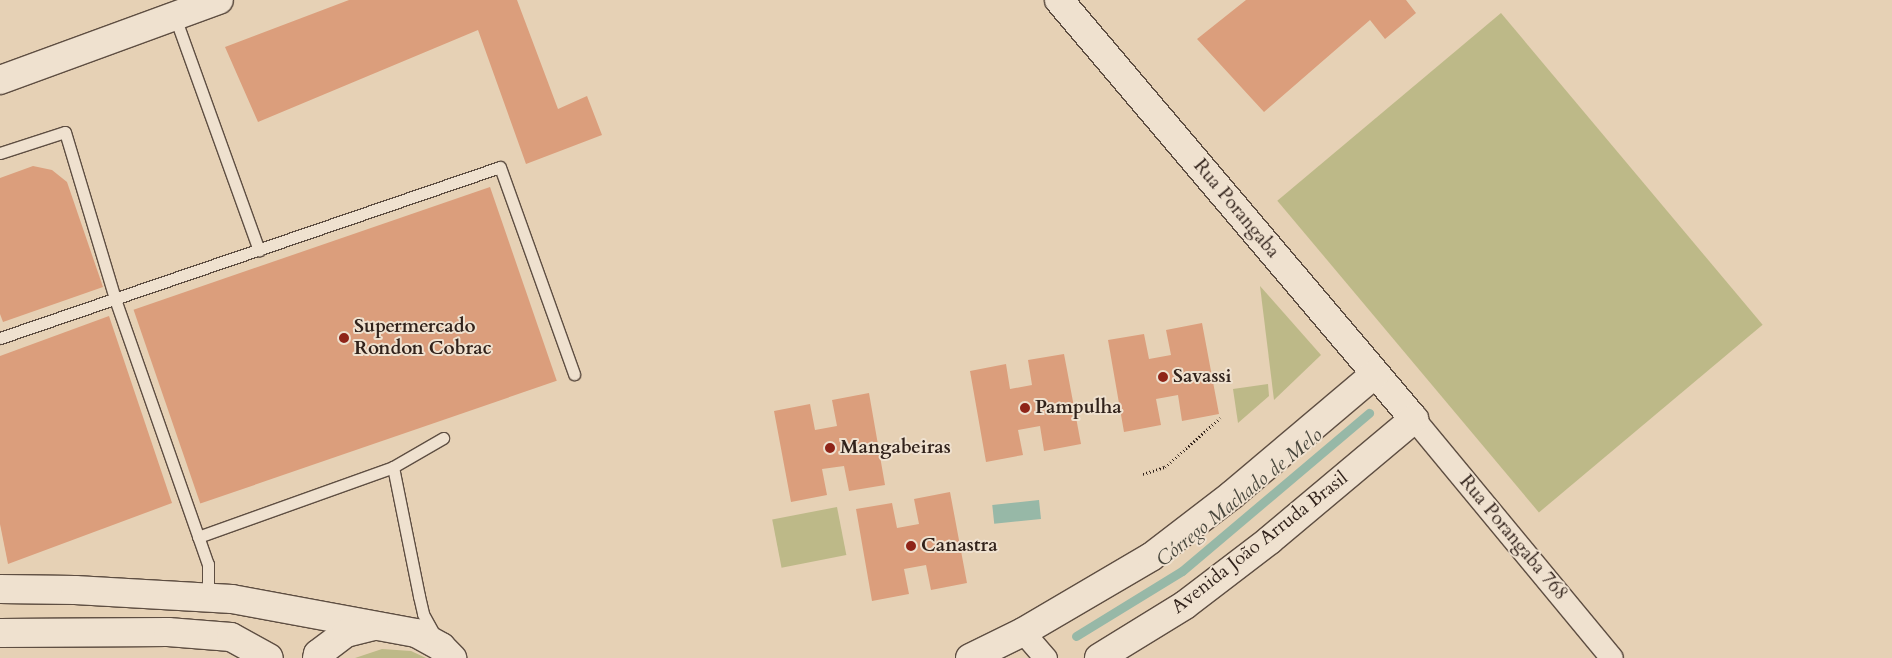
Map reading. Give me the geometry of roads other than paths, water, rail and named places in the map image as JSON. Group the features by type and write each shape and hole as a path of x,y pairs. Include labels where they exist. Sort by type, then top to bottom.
{"street":[{"path":"0,80 172,9 219,0"},
{"name":"Rua Porangaba","path":"1058,0 1414,419"},
{"path":"970,658 1023,632 1151,557 1233,494 1375,374"},
{"name":"Avenida João Arruda Brasil","path":"1099,658 1185,605 1270,540 1414,419"},
{"name":"Rua Porangaba 768","path":"1414,419 1612,658"},
{"path":"0,589 208,596 416,632 447,653"},
{"path":"316,658 318,654 346,633 378,626"},
{"path":"0,634 168,632 231,637 269,658"},
{"path":"1023,632 1046,658"}],"lane":[{"path":"172,9 259,250"},
{"path":"0,153 65,132 116,299 208,564 208,596"},
{"path":"0,338 500,167 574,374"},
{"path":"198,536 393,467 443,438"},
{"path":"393,467 421,605 447,653"}],"waterway":[{"name":"Córrego Machado de Melo","path":"1076,636 1182,571 1369,413"}],"place":[{"name":"Supermercado Rondon Cobrac","path":"344,338"},
{"name":"Savassi","path":"1163,377"},
{"name":"Pampulha","path":"1025,408"},
{"name":"Mangabeiras","path":"830,448"},
{"name":"Canastra","path":"911,546"}]}
